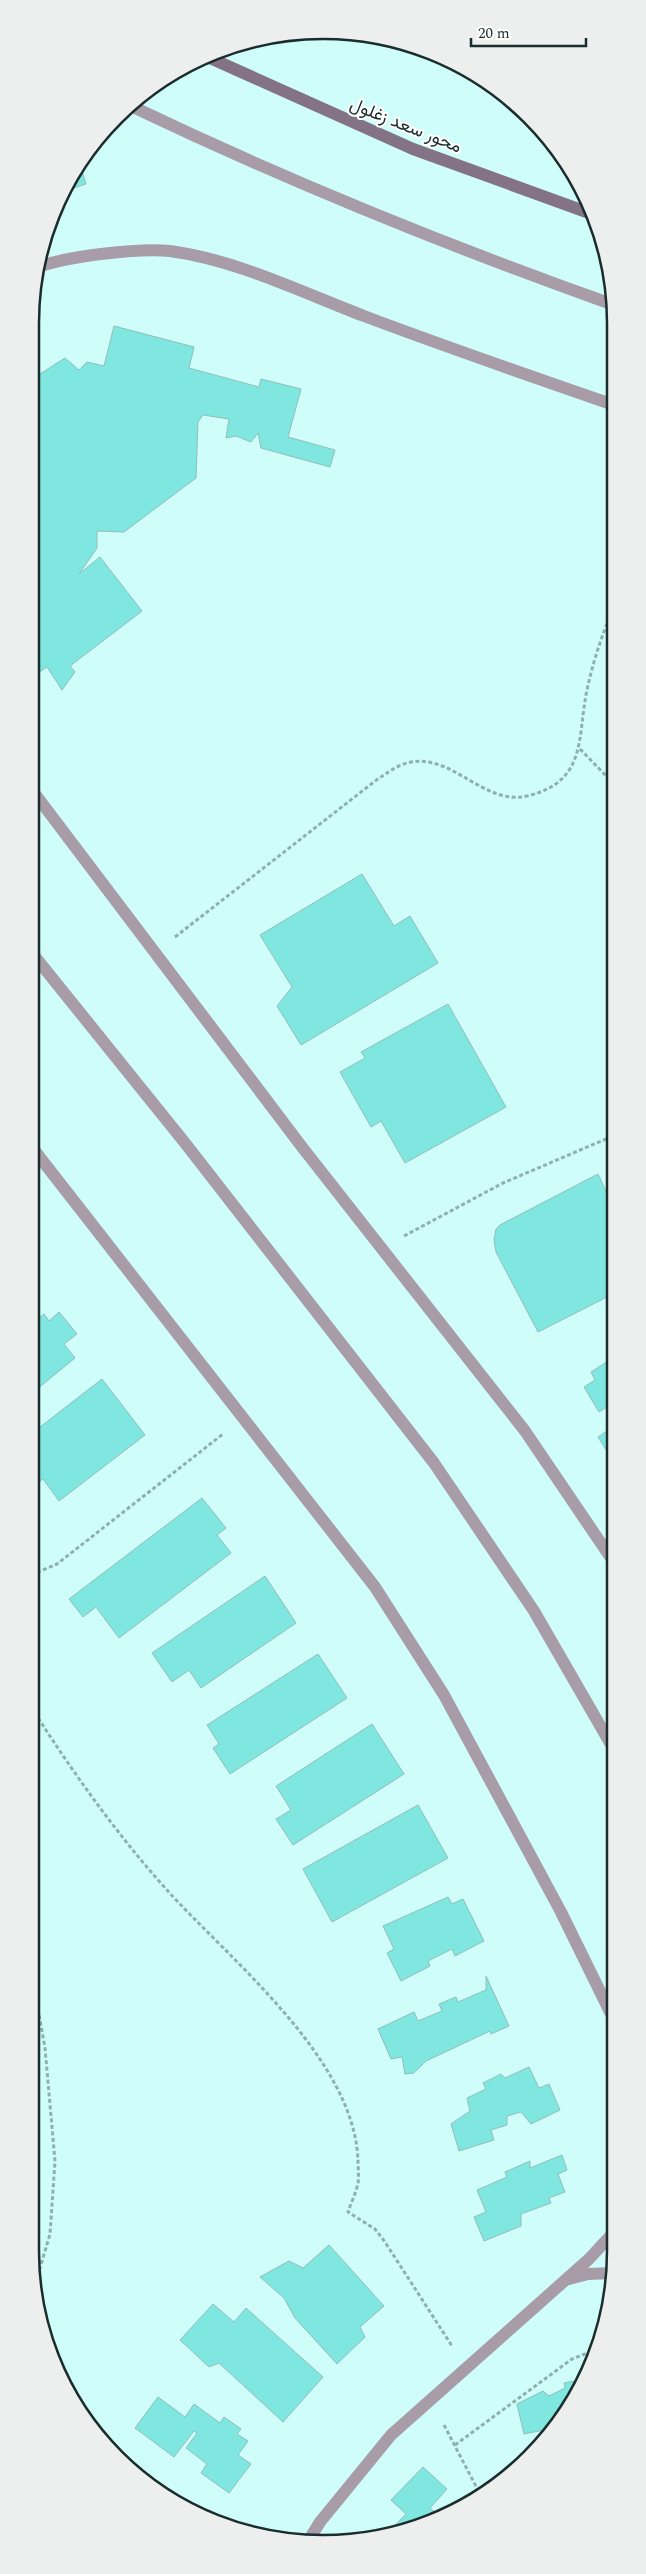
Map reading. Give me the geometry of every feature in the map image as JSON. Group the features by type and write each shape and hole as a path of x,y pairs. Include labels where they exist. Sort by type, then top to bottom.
{"main road":[{"name":"محور سعد زغلول","path":"214,60 413,149 585,211"}],"street":[{"path":"136,109 247,162 366,212 498,264 607,302"},
{"path":"45,265 113,253 168,251 224,262 442,346 607,403"},
{"path":"39,799 155,953 525,1431 607,1551"},
{"path":"39,962 190,1150 434,1463 534,1611 607,1736"},
{"path":"39,1156 375,1587 444,1695 561,1912 607,2004"},
{"path":"312,2535 320,2522 391,2435 567,2280 607,2240"},
{"path":"567,2280 588,2274 607,2273"}],"path":[{"path":"155,953 379,778 400,765 424,762 448,767 501,796 526,797 550,788 568,772 580,749 586,691 607,624"},
{"path":"580,749 607,777"},
{"path":"382,1248 503,1183 607,1139"},
{"path":"39,1571 56,1564 244,1419"},
{"path":"39,1719 114,1828 167,1890 257,1982 304,2040 339,2088 357,2141 358,2182 348,2212 375,2229 385,2242 466,2369"},
{"path":"39,2014 45,2048 55,2161 50,2234 39,2271"},
{"path":"455,2445 572,2359 588,2353"},
{"path":"430,2400 478,2489"}],"building":[{"path":"82,172 86,184 73,188"},
{"path":"114,326 194,347 189,368 259,387 261,379 301,389 288,437 335,450 330,467 261,448 258,433 251,442 236,436 226,438 229,419 203,415 198,422 196,478 124,532 97,531 97,548 79,574 100,557 142,611 70,666 75,672 62,690 47,667 39,672 39,375 65,358 79,370 87,362 104,366"},
{"path":"362,874 394,926 410,916 438,963 301,1045 277,1006 292,987 260,935"},
{"path":"448,1004 506,1107 405,1163 381,1121 371,1127 340,1072 365,1058 361,1052"},
{"path":"598,1174 607,1193 607,1297 538,1332 496,1252 494,1240 496,1229 500,1225"},
{"path":"59,1312 77,1334 64,1344 75,1358 39,1387 39,1318 44,1314 49,1321"},
{"path":"607,1362 607,1407 599,1412 584,1387 595,1380 591,1372"},
{"path":"102,1379 145,1435 59,1501 43,1479 39,1482 39,1428"},
{"path":"607,1431 607,1451 598,1437"},
{"path":"202,1498 226,1528 217,1535 231,1553 119,1638 96,1607 83,1617 69,1599"},
{"path":"265,1576 296,1623 201,1688 189,1670 172,1682 152,1653"},
{"path":"318,1654 347,1698 230,1774 213,1748 219,1744 207,1725"},
{"path":"372,1724 404,1774 293,1845 276,1819 291,1810 276,1786"},
{"path":"418,1805 448,1858 332,1922 303,1869"},
{"path":"448,1897 452,1904 463,1899 484,1941 455,1956 452,1949 428,1961 430,1966 401,1981 387,1953 394,1949 383,1926"},
{"path":"486,1976 509,2026 491,2034 490,2031 426,2061 414,2073 405,2074 402,2057 391,2059 378,2029 414,2012 418,2021 442,2011 439,2004 456,1997 458,2002 486,1990"},
{"path":"529,2067 539,2088 549,2084 560,2110 531,2124 521,2112 507,2116 507,2125 491,2130 494,2140 459,2151 451,2124 470,2111 467,2098 486,2089 483,2083 501,2074 505,2078"},
{"path":"562,2155 567,2170 558,2174 565,2192 549,2198 551,2203 521,2214 521,2226 484,2241 474,2217 486,2212 477,2190 507,2177 505,2172 530,2161 530,2168"},
{"path":"329,2245 384,2306 360,2327 365,2337 337,2364 295,2318 284,2298 260,2277 289,2261 303,2268"},
{"path":"213,2304 234,2322 246,2308 323,2377 283,2422 219,2363 209,2367 180,2340"},
{"path":"576,2380 549,2424 544,2430 524,2434 517,2404 543,2391 549,2396 565,2388 564,2383"},
{"path":"158,2397 185,2417 194,2404 220,2423 224,2417 241,2429 237,2434 248,2441 238,2455 251,2464 229,2493 201,2473 207,2464 186,2448 197,2433 194,2431 174,2457 135,2428"},
{"path":"423,2467 447,2489 430,2508 435,2513 394,2527 406,2514 391,2500"}]}
